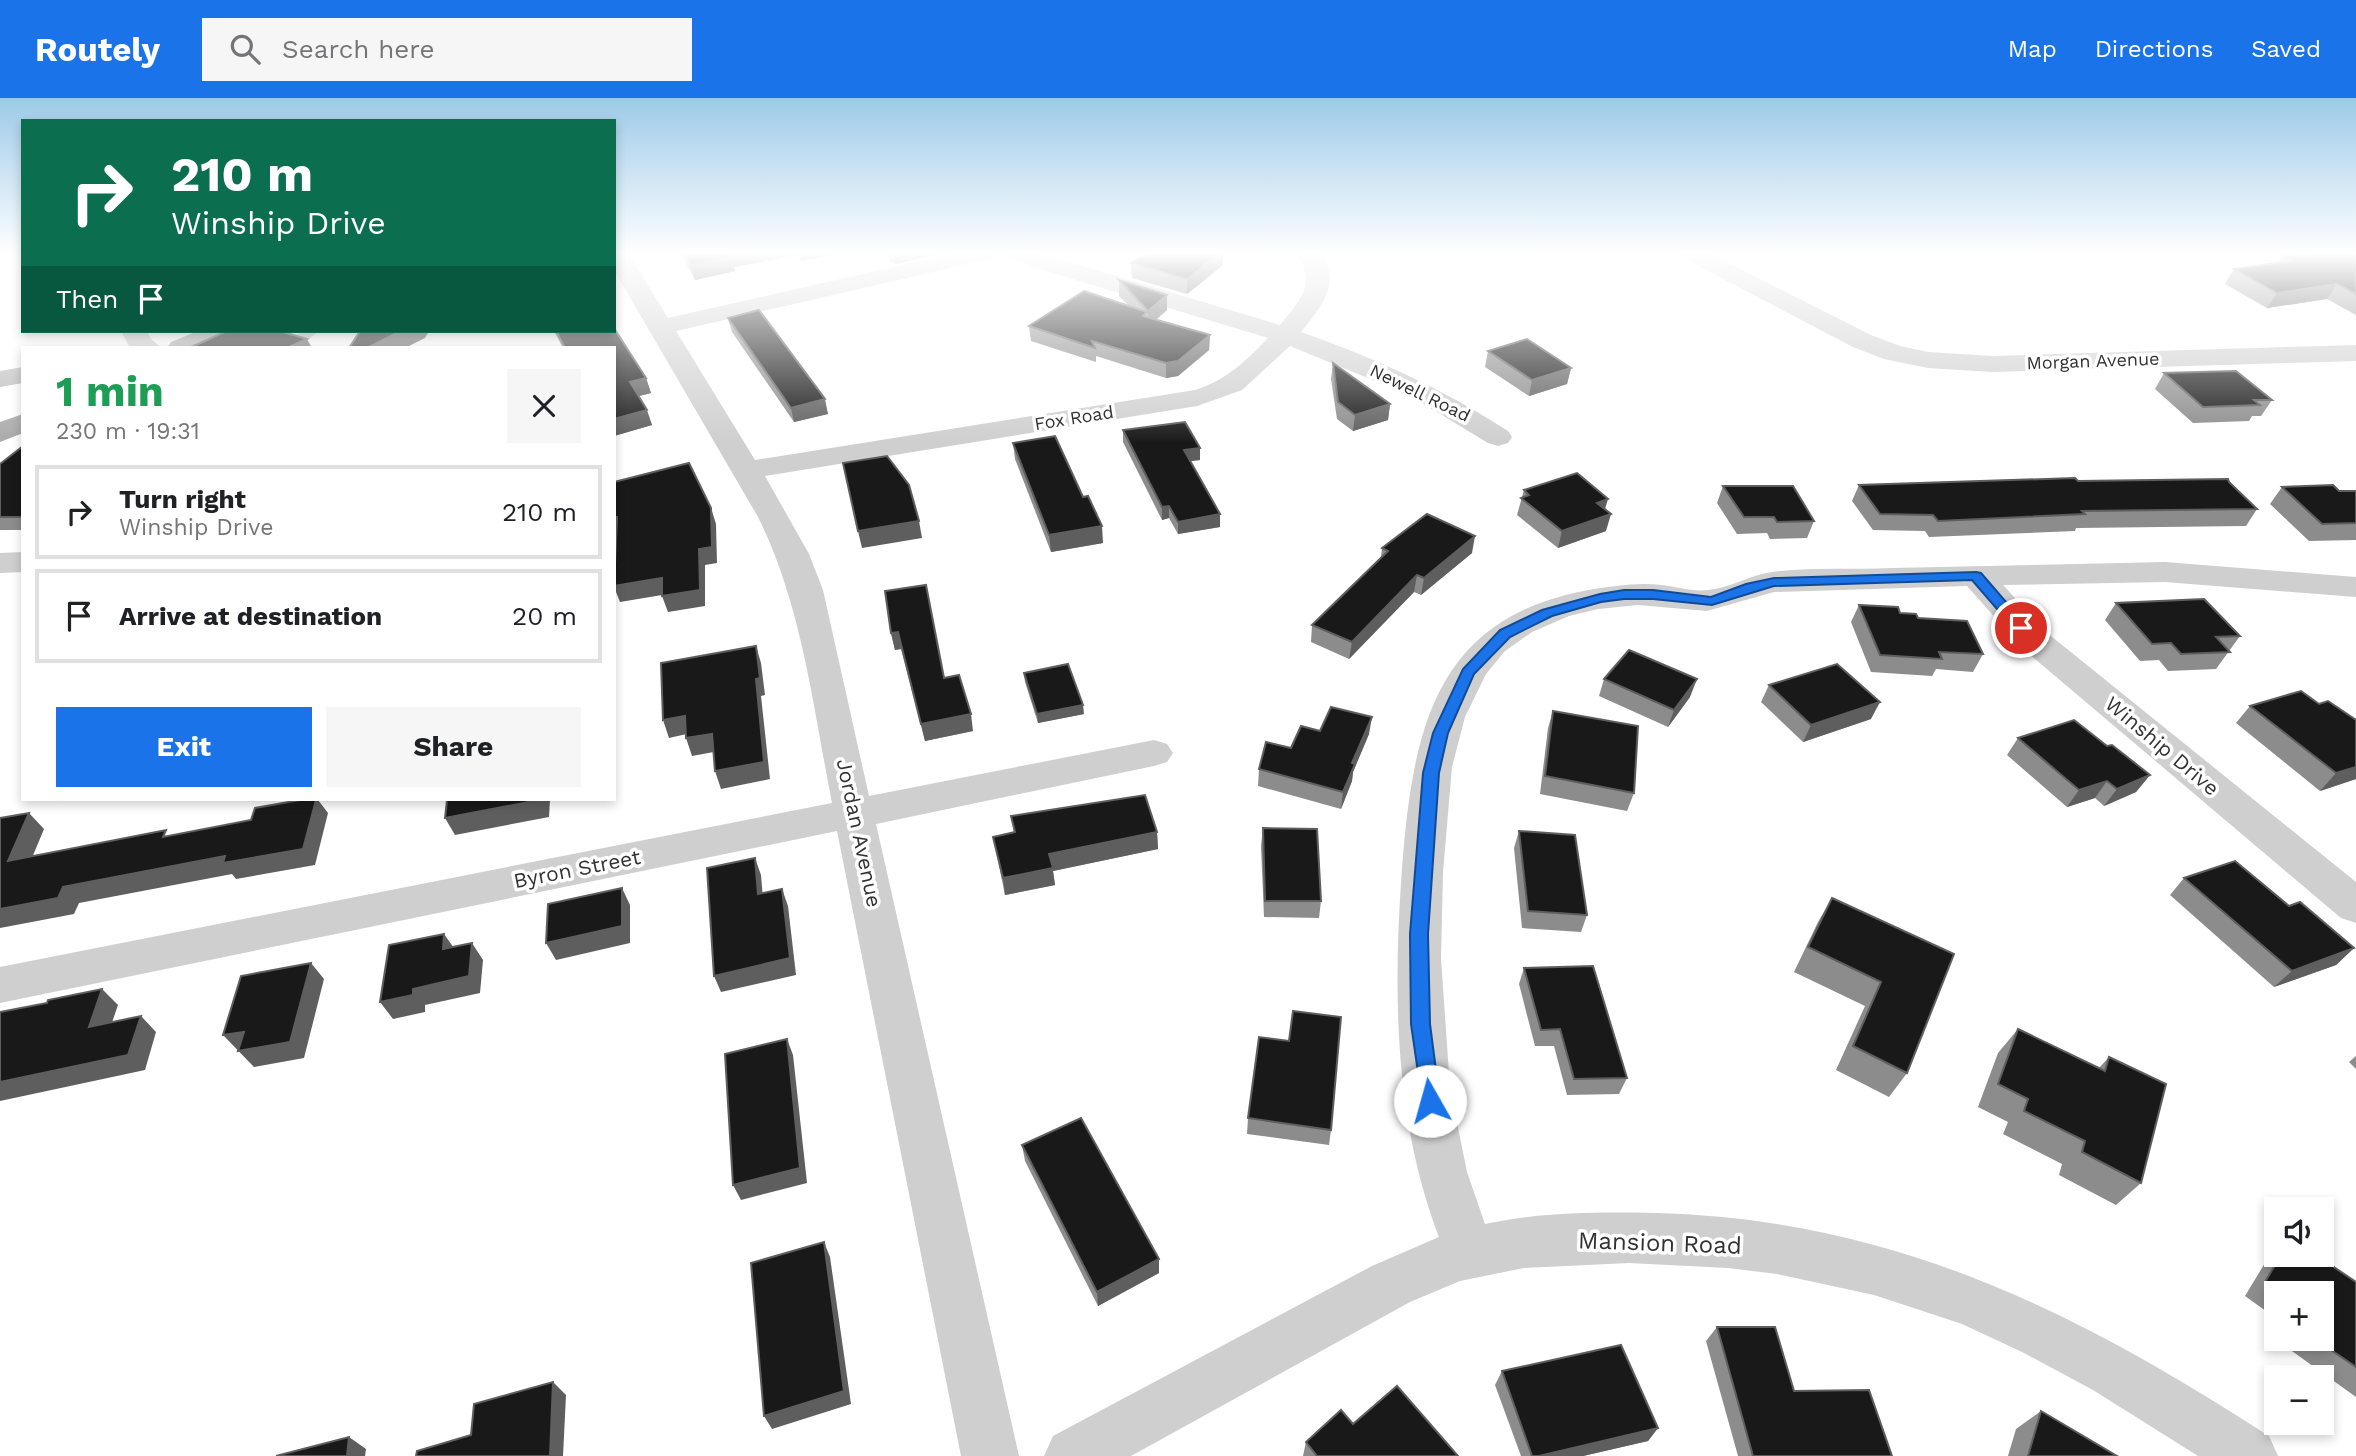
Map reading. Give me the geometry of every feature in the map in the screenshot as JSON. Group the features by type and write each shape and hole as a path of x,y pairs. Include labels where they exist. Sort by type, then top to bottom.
{"main road":[{"path":"185,346 214,333"},
{"path":"0,433 21,423"}],"street":[{"name":"Jordan Avenue","path":"654,316 784,536 806,590 990,1456"},
{"path":"657,321 675,316"},
{"path":"657,321 679,316"},
{"name":"Newell Road","path":"1224,316 1285,335 1411,386 1459,411 1498,437"},
{"name":"Fox Road","path":"747,470 1209,395 1243,376 1285,335 1299,316"},
{"name":"Morgan Avenue","path":"1814,316 1862,341 1914,358 1993,364 2356,353"},
{"path":"0,379 21,375"},
{"path":"0,563 21,562"},
{"path":"1471,1252 1440,1162 1421,1024 1419,934 1431,773 1441,733 1468,672 1505,634 1547,613 1600,598 1653,594 1712,601 1774,582 2165,572 2356,587"},
{"name":"Winship Drive","path":"1976,576 2021,628 2042,647 2356,906"},
{"name":"Byron Street","path":"0,985 1154,753"},
{"name":"Mansion Road","path":"1073,1456 1391,1284 1433,1265 1471,1252 1514,1244 1617,1237 1691,1239 1780,1249 1869,1268 1968,1300 2076,1350 2249,1456"}],"lane":[{"path":"296,342 309,333"}],"building":[{"path":"764,316 825,399 791,408 728,318"},
{"path":"1044,316 1144,316 1210,335 1178,361 1166,363 1092,341 1095,348 1029,326"},
{"path":"616,331 646,378 630,382 647,410 616,418 616,346 564,346 557,333"},
{"path":"223,333 286,333 307,339 291,346 193,346"},
{"path":"359,333 397,333 371,346 350,346"},
{"path":"1527,339 1571,368 1532,380 1488,351"},
{"path":"1333,363 1390,404 1355,415 1338,402"},
{"path":"2236,371 2272,400 2254,400 2260,405 2203,407 2164,373"},
{"path":"1185,422 1200,448 1184,450 1220,514 1178,522 1169,506 1162,507 1123,430"},
{"path":"1055,436 1083,497 1088,496 1102,526 1049,535 1013,443"},
{"path":"21,448 21,517 0,517 0,464"},
{"path":"887,456 909,485 919,521 858,531 843,463"},
{"path":"689,463 711,508 712,547 699,549 700,590 662,596 662,578 616,586 616,481"},
{"path":"1577,473 1608,499 1597,503 1611,514 1562,531 1521,498 1529,495 1524,490"},
{"path":"2075,478 2078,481 2228,479 2257,509 2082,511 2085,514 1938,521 1933,515 1880,514 1859,485"},
{"path":"2333,485 2339,491 2356,491 2356,523 2322,524 2282,487"},
{"path":"1723,486 1793,486 1814,521 1777,522 1774,517 1744,517"},
{"path":"1427,514 1475,536 1424,578 1417,575 1352,642 1312,625 1388,551 1382,548"},
{"path":"926,585 944,678 959,675 971,714 921,724 898,632 891,633 885,591"},
{"path":"2204,599 2240,636 2216,637 2230,652 2181,654 2171,643 2152,644 2116,603"},
{"path":"1859,605 1898,607 1900,613 1916,614 1918,618 1967,621 1983,654 1939,652 1942,659 1880,655"},
{"path":"756,646 760,678 756,679 764,762 715,771 712,734 686,738 685,716 663,720 661,663"},
{"path":"1629,650 1697,679 1674,710 1604,679"},
{"path":"1068,664 1083,705 1037,714 1024,673"},
{"path":"1837,664 1880,702 1811,725 1769,685"},
{"path":"2301,691 2319,704 2328,701 2356,720 2356,767 2336,773 2250,706"},
{"path":"1331,707 1372,717 1343,792 1259,769 1266,742 1291,748 1301,726 1320,731"},
{"path":"1553,711 1638,726 1634,793 1545,776"},
{"path":"2074,720 2150,775 2117,789 2107,781 2079,790 2018,738"},
{"path":"1145,795 1157,832 1049,854 1053,868 1003,878 993,837 1015,832 1011,816"},
{"path":"294,801 316,801 303,849 223,863 225,856 63,887 58,898 0,909 0,818 29,813 8,861 166,830 163,837 251,820 255,808"},
{"path":"447,801 534,801 445,818"},
{"path":"1263,828 1317,829 1321,901 1265,901"},
{"path":"1519,831 1575,835 1587,915 1528,911"},
{"path":"755,858 758,894 782,889 790,958 714,976 707,868"},
{"path":"2235,861 2289,906 2300,902 2354,948 2292,971 2184,878"},
{"path":"622,888 622,926 546,943 548,904"},
{"path":"1832,898 1954,954 1907,1073 1853,1046 1881,982 1808,947"},
{"path":"444,934 443,949 472,943 469,976 413,989 413,995 380,1002 389,945"},
{"path":"311,963 290,1042 238,1051 244,1032 223,1035 241,976"},
{"path":"1593,966 1627,1078 1574,1079 1560,1029 1541,1030 1524,968"},
{"path":"102,989 89,1027 141,1016 128,1055 0,1082 0,1012"},
{"path":"1293,1011 1341,1017 1331,1130 1248,1118 1259,1037 1289,1041"},
{"path":"2018,1029 2105,1071 2109,1057 2166,1084 2141,1183 2082,1152 2085,1141 2024,1111 2028,1099 1998,1084"},
{"path":"787,1039 800,1168 733,1185 725,1054"},
{"path":"1081,1118 1159,1259 1097,1292 1022,1145"},
{"path":"824,1242 844,1391 764,1416 751,1263"},
{"path":"2274,1267 2334,1267 2356,1282 2356,1367 2333,1351 2334,1281 2266,1281"},
{"path":"1717,1327 1775,1327 1794,1391 1869,1390 1892,1456 1753,1456"},
{"path":"1621,1345 1658,1428 1532,1456 1502,1371"},
{"path":"553,1382 550,1456 416,1456 417,1451 471,1435 474,1404"},
{"path":"1397,1386 1458,1456 1317,1456 1306,1442 1341,1410 1353,1424"},
{"path":"2041,1411 2117,1456 2028,1456"},
{"path":"349,1437 347,1456 276,1456"}],"route":[{"path":"1430,1101 1421,1024 1419,934 1431,773 1441,733 1468,672 1505,634 1547,613 1574,604 1624,594 1653,594 1712,601 1762,583 1792,580 1976,576 2021,628"}]}
